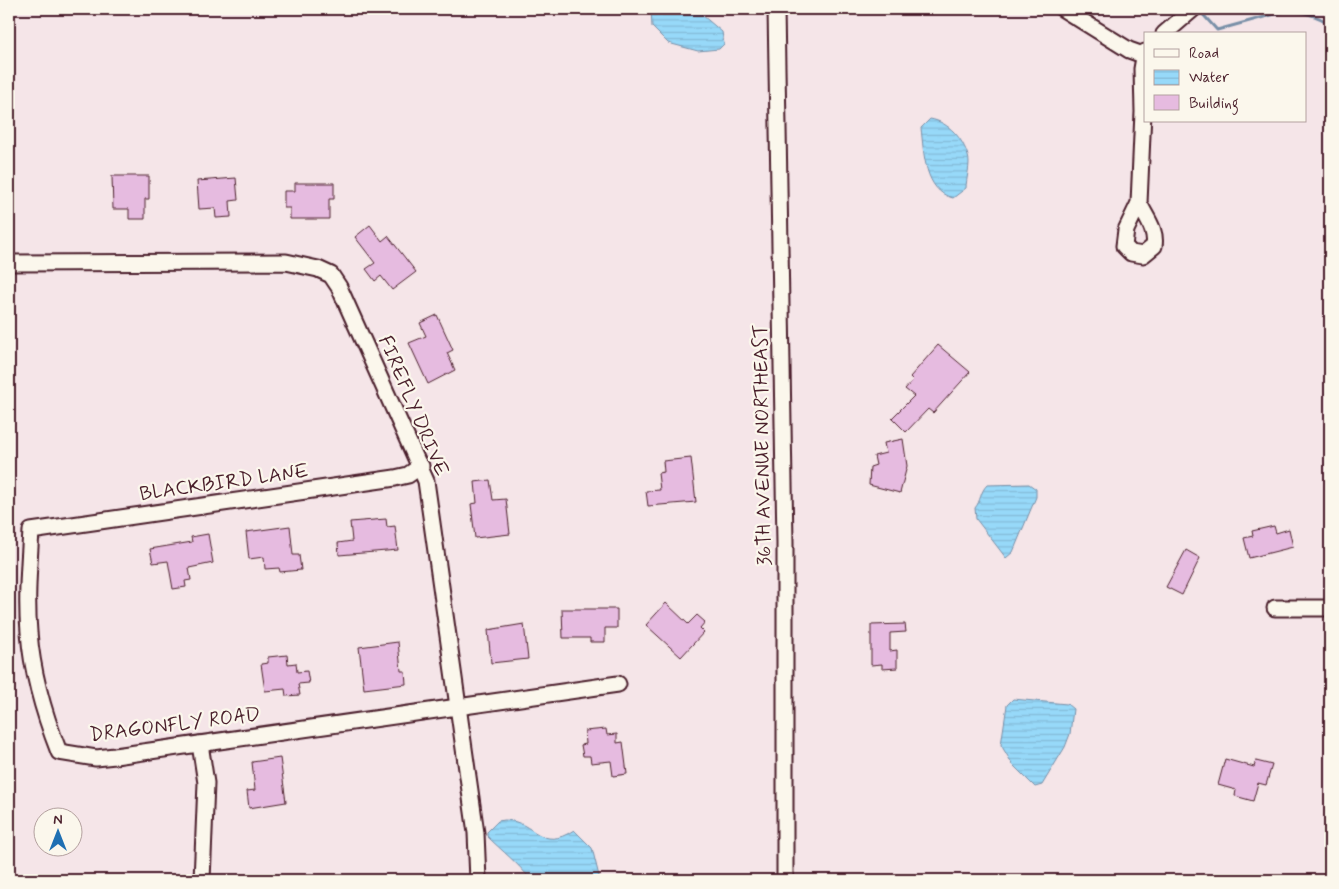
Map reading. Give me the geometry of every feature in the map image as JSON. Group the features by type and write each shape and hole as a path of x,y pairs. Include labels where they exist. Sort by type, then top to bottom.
{"street":[{"name":"36TH AVENUE NORTHEAST","path":"776,9 785,543 785,880"},
{"path":"1063,9 1129,50 1144,53 1143,130 1139,203"},
{"path":"1166,32 1190,11"},
{"name":"FIREFLY DRIVE","path":"9,263 286,262 303,264 331,275 348,304 421,466 429,501 459,707 476,833 478,880"},
{"name":"BLACKBIRD LANE","path":"31,531 395,478 408,475 421,466"},
{"name":"DRAGONFLY ROAD","path":"31,531 28,632 40,690 59,752 96,758 618,684"},
{"path":"1275,608 1330,608"},
{"path":"200,744 206,782 202,880"}],"water":[{"path":"651,9 695,9 722,32 724,44 719,49 698,51 668,43 652,27"},
{"path":"930,119 943,124 954,132 963,143 968,156 966,188 953,198 943,194 936,188 927,170 921,128"},
{"path":"1029,484 1036,489 1036,497 1013,552 1006,558 976,519 975,508 987,485"},
{"path":"1013,699 1067,704 1073,709 1070,734 1065,747 1042,785 1035,787 1013,765 1001,745 1007,705"},
{"path":"505,820 524,825 545,837 563,836 574,830 592,848 600,880 531,880 487,836 487,832 498,821"}],"building":[{"path":"112,176 149,176 149,199 145,199 145,219 129,219 129,209 113,209"},
{"path":"236,178 238,200 230,201 231,217 216,218 215,208 199,209 197,181"},
{"path":"295,183 334,183 334,199 329,199 329,219 290,219 290,208 284,208 284,191 295,191"},
{"path":"370,225 382,241 388,236 416,272 392,290 381,276 375,281 366,269 375,263 355,237"},
{"path":"437,315 453,350 447,353 455,370 428,384 409,343 426,336 420,323"},
{"path":"938,345 970,372 933,413 928,409 906,432 892,418 914,396 905,389 913,380 910,377"},
{"path":"903,439 907,466 900,493 869,485 870,467 876,465 874,456 886,453 884,443"},
{"path":"691,458 696,502 648,506 646,491 660,490 658,473 664,472 663,461"},
{"path":"490,480 493,500 506,499 510,534 475,538 471,504 477,503 475,482"},
{"path":"386,519 387,527 395,526 398,550 339,555 338,543 352,541 350,522"},
{"path":"290,526 293,555 299,555 301,570 280,572 279,568 265,569 264,557 249,559 246,532"},
{"path":"1274,526 1276,533 1289,529 1293,547 1249,558 1244,538 1253,536 1252,531"},
{"path":"208,534 213,563 189,568 191,580 185,581 186,587 173,589 168,561 153,563 150,549 192,542 191,537"},
{"path":"1186,550 1200,558 1182,595 1166,587"},
{"path":"666,603 688,624 697,615 705,622 700,628 704,632 681,657 646,625"},
{"path":"562,609 617,609 617,628 605,628 605,642 590,642 590,638 563,638"},
{"path":"524,624 528,659 491,663 488,630"},
{"path":"905,624 906,632 890,633 890,651 897,650 897,668 882,669 882,664 871,665 871,625"},
{"path":"398,642 401,671 405,671 406,684 364,689 359,647"},
{"path":"287,655 288,664 296,663 297,672 307,671 309,683 298,684 300,695 286,696 285,689 265,691 261,664 268,663 268,657"},
{"path":"606,729 607,735 617,734 617,743 623,742 627,774 613,776 611,761 591,763 590,756 583,756 581,745 586,744 585,731"},
{"path":"280,758 286,802 249,808 247,791 255,790 252,762"},
{"path":"1225,759 1254,767 1256,761 1272,765 1266,785 1258,783 1253,801 1235,796 1236,790 1218,785"}],"waterway":[{"path":"1198,9 1217,30 1286,11 1309,14 1330,24"}]}
